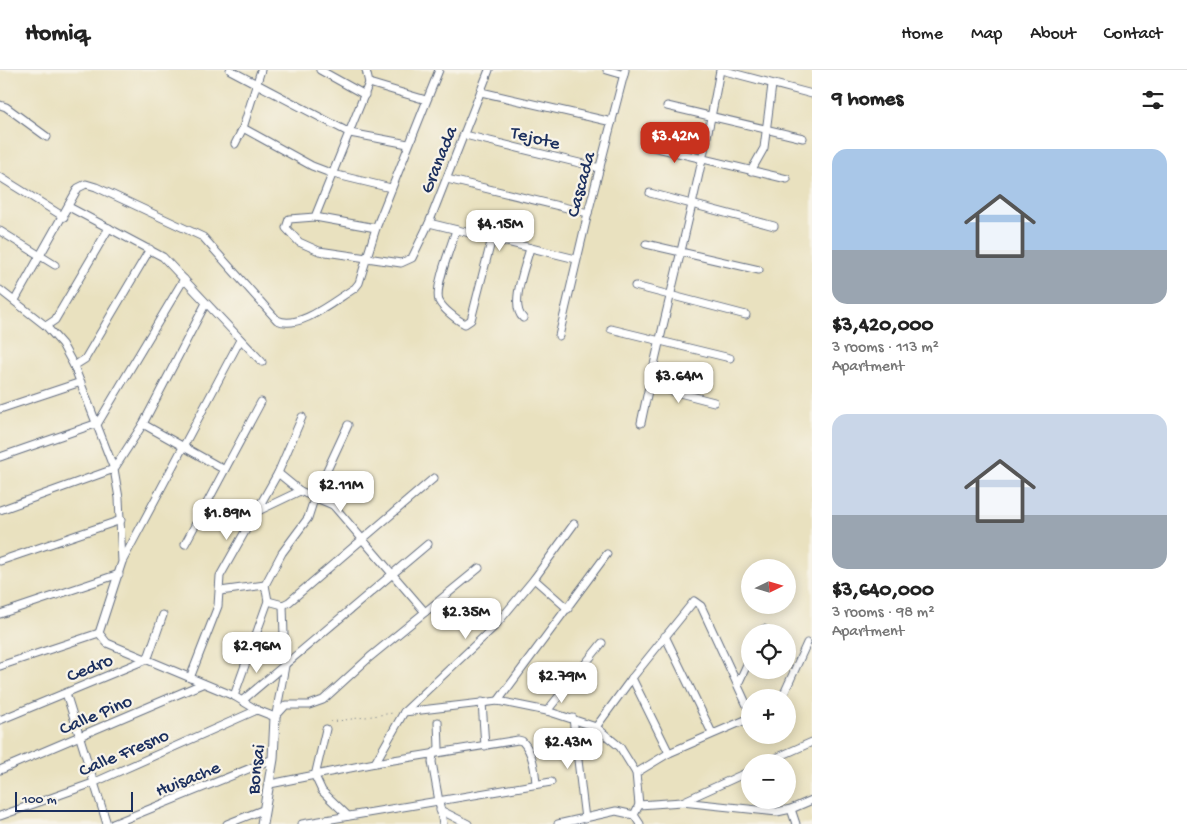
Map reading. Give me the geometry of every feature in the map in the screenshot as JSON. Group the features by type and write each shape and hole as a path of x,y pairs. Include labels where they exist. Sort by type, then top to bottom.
{"street":[{"path":"230,70 350,133 408,144"},
{"path":"235,144 243,128 261,70"},
{"path":"320,70 365,95"},
{"path":"316,217 365,95 369,83 366,70"},
{"path":"14,300 64,217 78,188 86,184 195,231 211,244 271,316 285,324 292,324 308,317 355,288 362,275 376,228 438,70"},
{"name":"Granada","path":"367,257 401,263 412,258 447,179 489,70"},
{"path":"607,70 624,72"},
{"path":"641,423 703,160 720,70 812,94"},
{"name":"Cascada","path":"559,336 576,259 624,72"},
{"path":"369,83 426,100"},
{"path":"751,171 762,153 772,85"},
{"path":"482,92 612,122"},
{"path":"0,105 6,106 47,137"},
{"path":"668,106 803,138"},
{"path":"243,128 292,156 333,174 392,188"},
{"name":"Tejote","path":"465,135 600,168"},
{"path":"653,146 703,160 787,179"},
{"path":"0,177 64,217"},
{"path":"447,179 588,214"},
{"path":"650,193 692,206 774,226"},
{"path":"69,207 163,257 262,362"},
{"path":"367,257 319,251 299,242 287,231 285,224 289,219 316,217 376,228"},
{"path":"429,222 576,259"},
{"path":"46,326 55,320 109,228"},
{"path":"456,230 440,284 438,298 442,306 465,324 471,320 492,238"},
{"path":"0,231 56,265"},
{"path":"646,244 759,270"},
{"path":"523,318 518,312 517,300 530,248"},
{"path":"74,366 85,359 150,249"},
{"path":"0,457 98,423 184,279"},
{"path":"635,286 746,314"},
{"path":"0,290 46,326 62,344 74,366 98,423 114,469 121,520 122,562"},
{"path":"0,510 114,469 143,424 206,303"},
{"path":"611,328 730,358"},
{"path":"99,633 122,562 240,340"},
{"path":"0,409 81,382"},
{"path":"649,385 714,402"},
{"path":"185,544 261,402"},
{"path":"190,678 218,606 220,576 278,473 302,417"},
{"path":"143,424 223,470"},
{"path":"234,696 268,601 265,585 282,553 308,518 315,496 348,425"},
{"path":"278,473 300,491 333,505 425,612"},
{"path":"268,601 283,605 289,602 434,478"},
{"path":"333,505 356,481"},
{"path":"254,513 300,491"},
{"path":"0,561 121,520"},
{"path":"375,763 404,712 480,642 534,579 574,524"},
{"path":"243,700 285,666 391,573 428,544"},
{"path":"498,701 608,554"},
{"path":"275,717 286,705 310,705 323,700 370,657 479,568"},
{"path":"0,614 119,574"},
{"path":"534,579 568,609"},
{"path":"220,591 265,585"},
{"path":"596,727 691,603 700,603 741,691"},
{"path":"275,717 285,666 283,605"},
{"path":"145,660 149,655 163,616"},
{"path":"99,633 107,643 234,696 257,710 275,717"},
{"path":"0,666 99,633"},
{"path":"665,636 712,734"},
{"path":"547,711 602,643"},
{"path":"786,689 807,643"},
{"name":"Cedro","path":"0,720 145,660"},
{"path":"632,678 669,753"},
{"path":"738,684 741,678"},
{"name":"Calle Pino","path":"0,770 202,684"},
{"path":"66,693 107,824"},
{"path":"404,712 498,701 547,711 596,727 620,747 636,773 639,805 634,815"},
{"path":"482,702 485,746"},
{"name":"Calle Fresno","path":"0,816 93,783 257,710"},
{"name":"Bonsai","path":"262,824 270,784 275,717"},
{"path":"573,718 585,819"},
{"path":"438,722 438,748 432,762 443,824"},
{"path":"636,773 669,753 741,722"},
{"path":"326,729 314,776 322,791 348,816"},
{"path":"270,784 375,763 512,740 522,741 534,765 536,784"},
{"path":"785,754 812,742"},
{"name":"Huisache","path":"113,824 273,759"},
{"path":"682,802 741,775"},
{"path":"302,824 438,799 551,782"},
{"path":"796,807 812,800"},
{"path":"639,805 682,802 760,812 777,812 792,809 796,824"},
{"path":"227,824 265,809"},
{"path":"440,810 468,824"},
{"path":"558,824 616,811 634,815 640,824"}],"path":[{"path":"326,729 332,722 337,720 404,712"}]}
